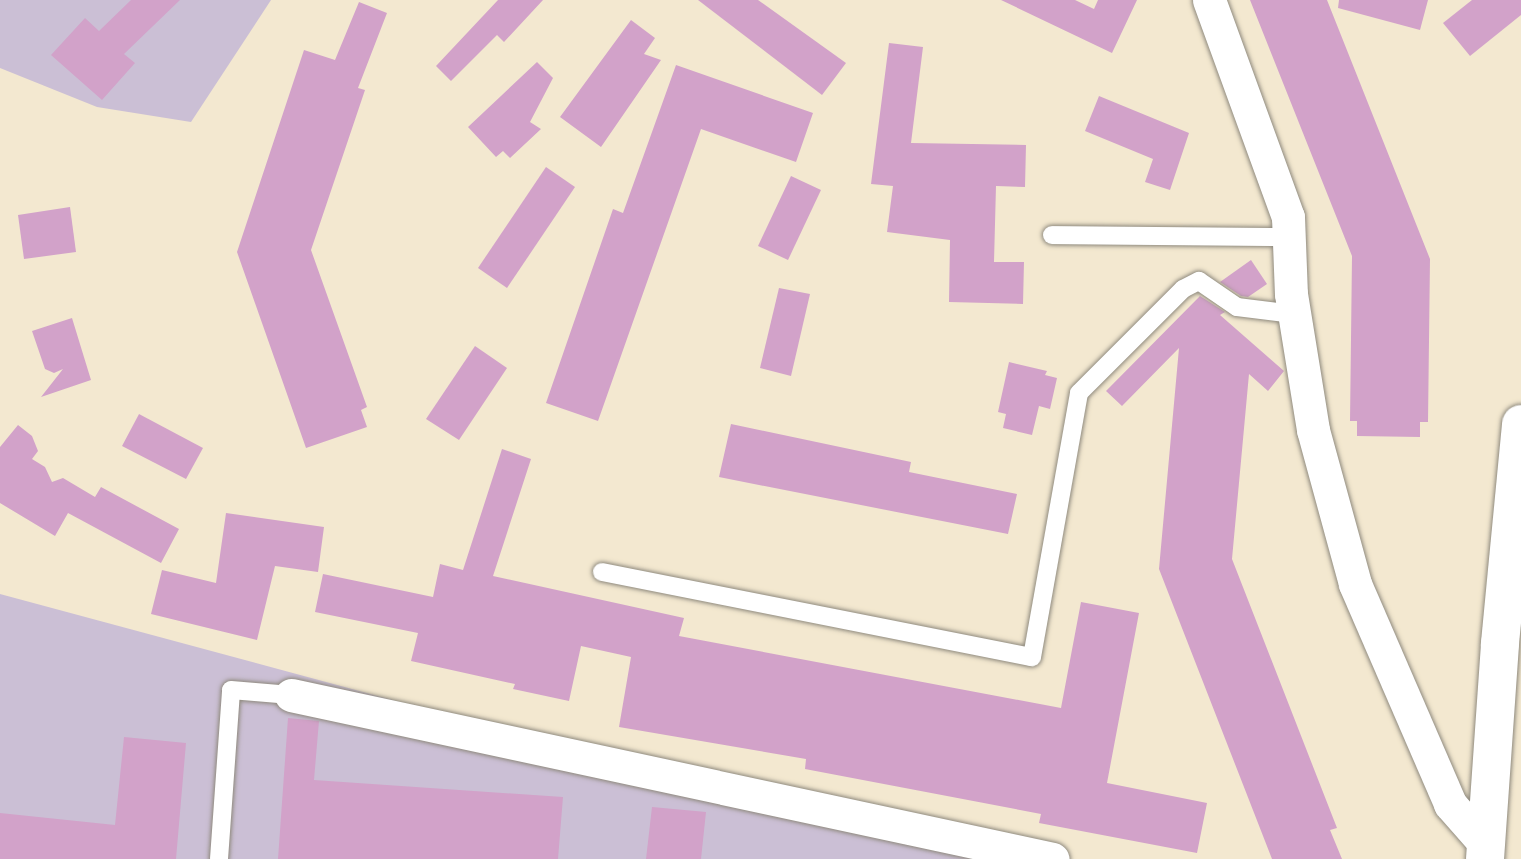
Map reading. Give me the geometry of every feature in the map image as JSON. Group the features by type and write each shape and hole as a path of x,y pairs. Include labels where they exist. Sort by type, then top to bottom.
{"street":[{"path":"1209,0 1288,217 1294,314 1313,430 1355,584 1450,804 1485,852"},
{"path":"1485,852 1500,643 1521,424"},
{"path":"291,695 1053,859"}],"lane":[{"path":"1052,235 1289,237"},
{"path":"602,572 1032,657 1079,393 1183,289 1199,281 1237,307 1294,314"},
{"path":"219,859 231,690 291,695"}],"shaded area":[{"path":"0,0 271,0 191,122 97,107 0,68"},
{"path":"0,594 982,859 0,859"}],"building":[{"path":"131,0 180,0 124,54 135,63 102,100 51,55 85,18 99,31"},
{"path":"498,0 543,0 504,42 497,35 451,81 436,66"},
{"path":"698,0 758,0 846,63 822,95"},
{"path":"1001,0 1075,0 1094,9 1098,0 1137,0 1112,53"},
{"path":"1250,0 1327,0 1430,259 1428,422 1420,422 1420,437 1357,436 1357,421 1350,421 1352,256"},
{"path":"1339,0 1428,0 1420,30 1338,8"},
{"path":"1472,0 1521,0 1521,15 1470,56 1443,23"},
{"path":"359,2 387,13 358,88 365,90 311,250 367,407 361,410 367,427 306,448 237,252 304,50 335,60"},
{"path":"631,20 655,38 644,54 661,60 601,147 560,117"},
{"path":"889,43 923,47 911,143 1026,145 1025,187 996,186 994,262 1024,262 1023,304 949,302 950,240 887,232 893,186 871,184"},
{"path":"537,62 553,78 530,122 541,129 510,158 503,151 496,157 468,127"},
{"path":"676,65 813,113 796,162 701,129 598,421 546,403 613,209 623,213"},
{"path":"1099,96 1189,133 1170,190 1145,182 1153,159 1085,131"},
{"path":"546,167 575,187 507,288 478,268"},
{"path":"791,176 821,190 788,260 758,246"},
{"path":"70,207 76,252 24,259 18,215"},
{"path":"1251,260 1267,284 1248,297 1241,296 1220,282"},
{"path":"779,288 810,294 791,376 760,368"},
{"path":"1200,296 1225,312 1220,315 1284,371 1268,391 1249,374 1232,559 1337,828 1330,830 1342,859 1272,859 1159,569 1179,348 1122,406 1106,391"},
{"path":"72,318 91,380 41,397 63,369 54,373 45,369 32,331"},
{"path":"475,346 507,368 459,440 426,419"},
{"path":"1009,362 1047,371 1045,375 1057,378 1050,409 1039,406 1032,435 1003,428 1006,414 998,412"},
{"path":"139,414 203,448 186,479 122,446"},
{"path":"731,424 911,462 909,472 1017,494 1008,534 719,477"},
{"path":"18,425 32,436 38,451 32,459 45,467 52,482 63,478 95,497 101,487 179,529 161,563 68,513 55,536 0,503 0,447"},
{"path":"502,449 531,459 493,576 684,618 679,636 1061,708 1081,602 1139,613 1107,783 1207,803 1197,853 1039,823 1041,814 805,769 806,759 619,727 631,657 581,646 569,701 513,689 515,684 411,661 418,633 315,612 323,574 433,597 440,564 463,570"},
{"path":"226,513 324,527 318,572 275,566 257,640 151,614 162,570 216,583"},
{"path":"288,718 319,721 314,780 563,797 558,859 278,859"},
{"path":"124,737 186,743 176,859 0,859 0,813 115,825"},
{"path":"652,807 706,812 701,859 646,859"}]}
